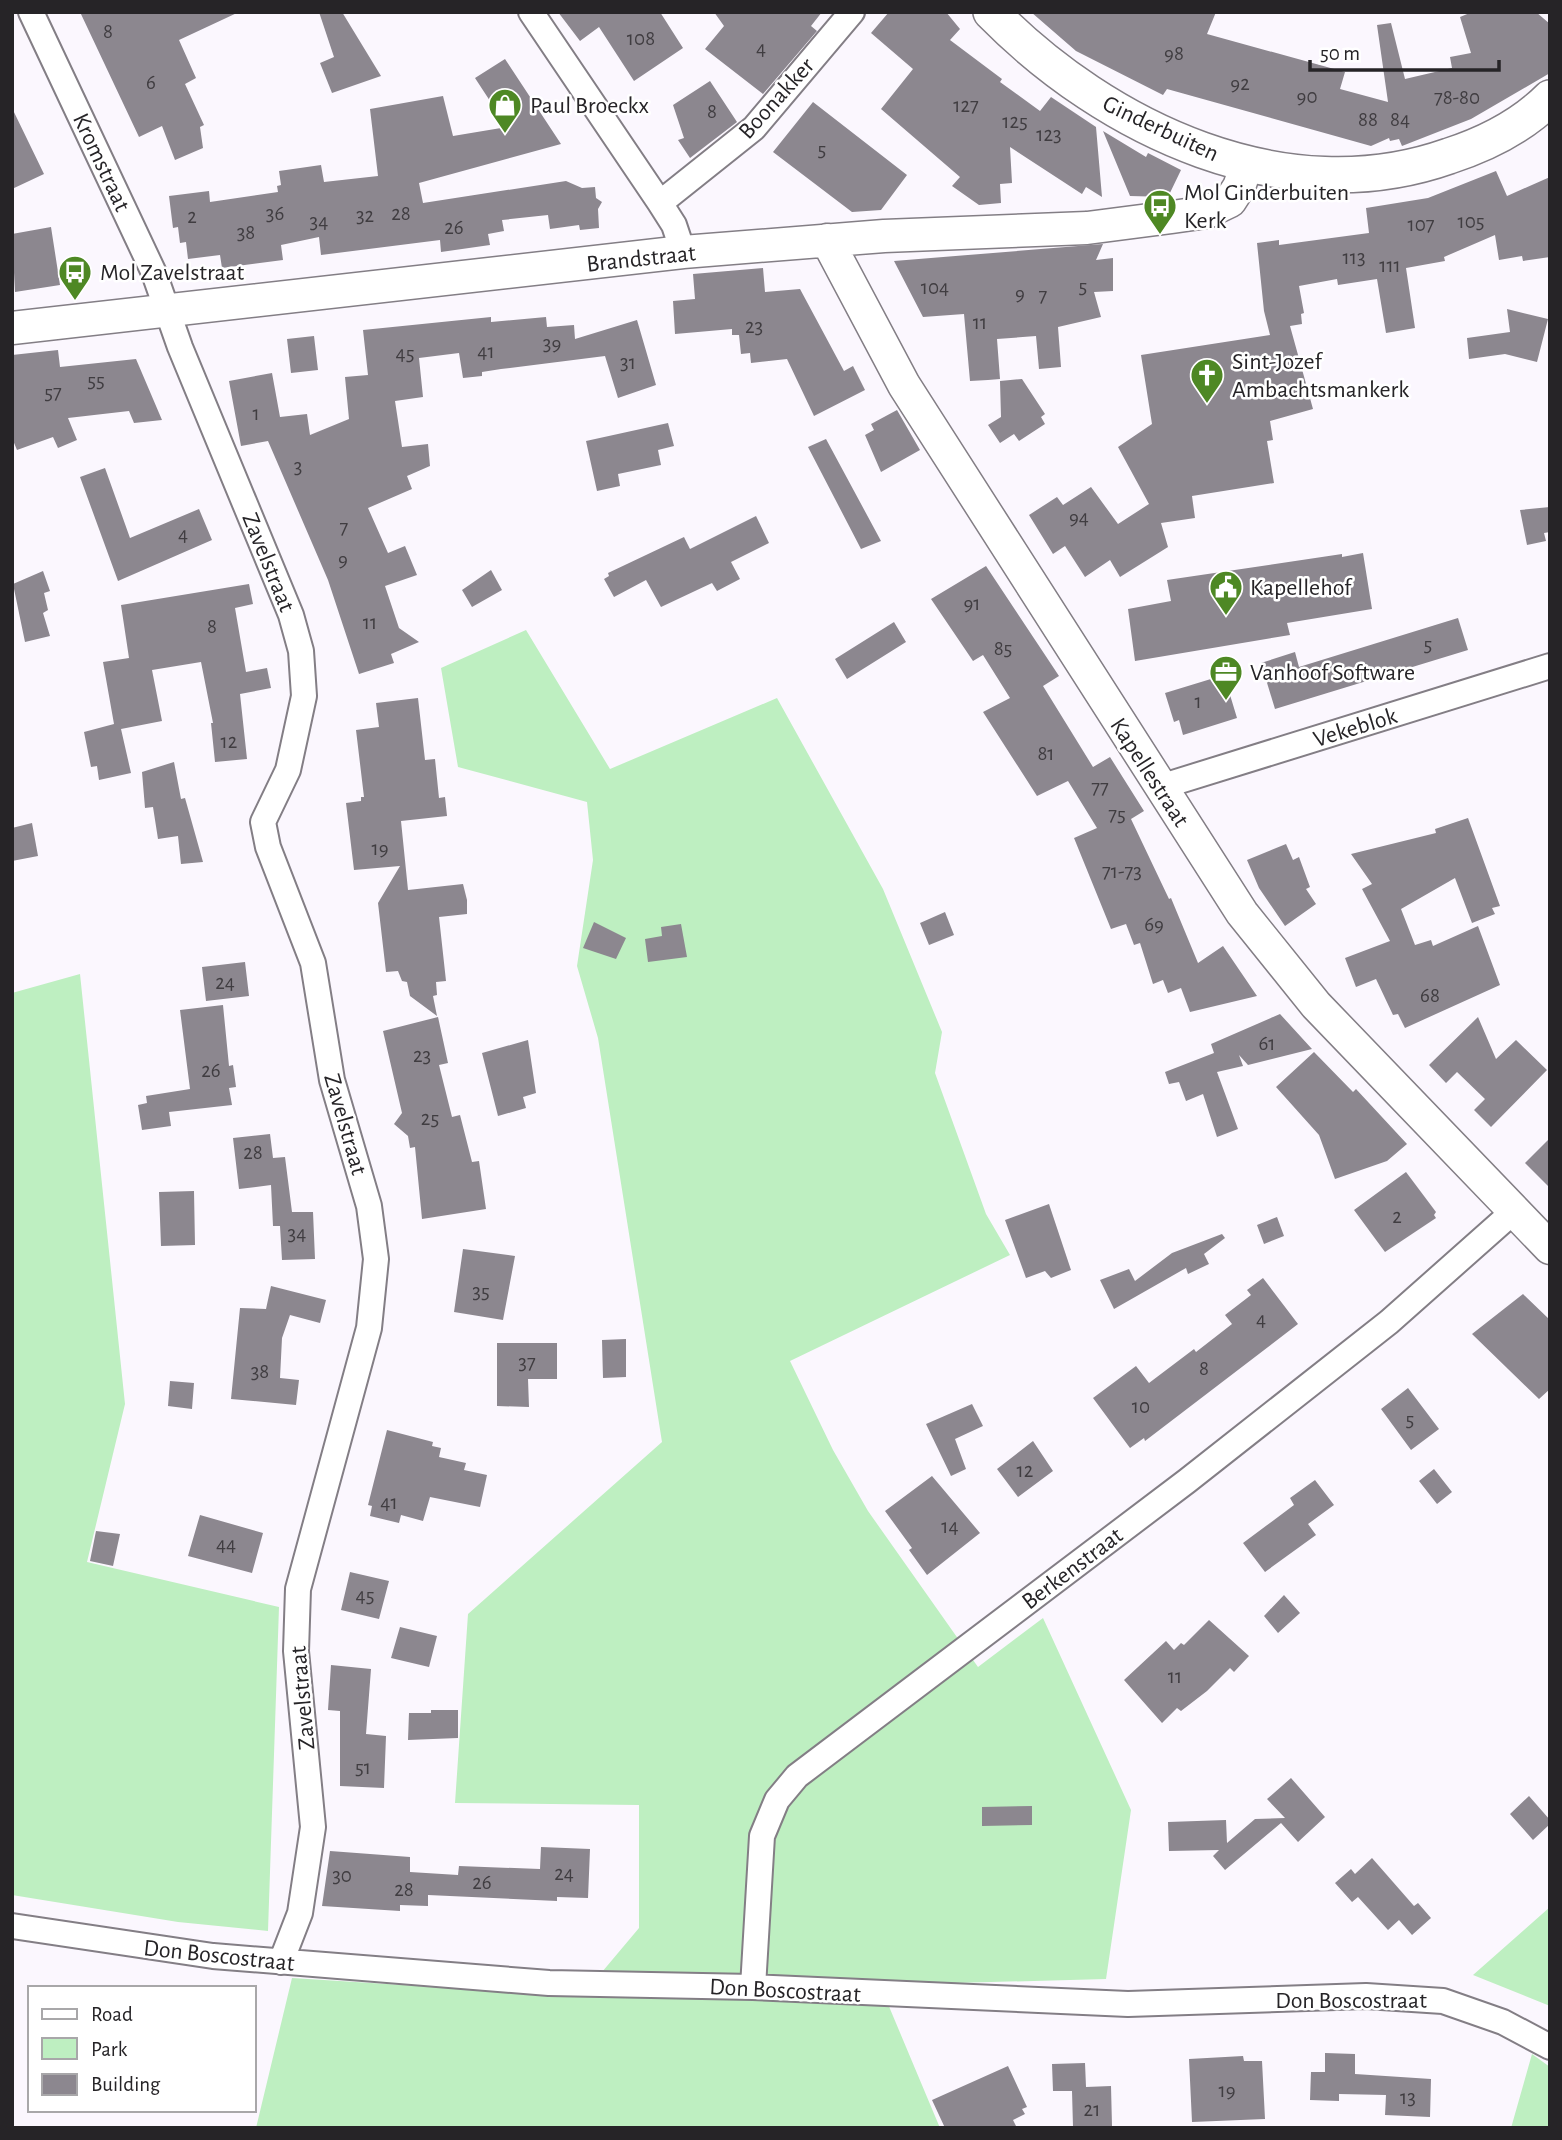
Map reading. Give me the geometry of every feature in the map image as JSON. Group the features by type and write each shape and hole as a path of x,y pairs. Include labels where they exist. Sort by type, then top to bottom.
{"main road":[{"name":"Ginderbuiten","path":"991,12 1084,90 1129,116 1199,149 1246,167 1289,174 1382,174 1426,165 1478,146 1518,124 1550,98"}],"street":[{"name":"Kromstraat","path":"32,12 154,273 169,313"},
{"path":"531,12 674,225 683,253"},
{"name":"Boonakker","path":"660,203 754,128 852,12"},
{"name":"Brandstraat","path":"12,328 169,313 683,253 827,240 1087,228 1207,212 1230,201 1239,187 1246,167"},
{"name":"Kapellestraat","path":"827,240 904,385 1242,913 1277,960 1550,1248"},
{"name":"Zavelstraat","path":"169,313 291,614 301,651 303,696 288,770 263,821 268,847 313,963 332,1080 369,1206 376,1259 369,1328 298,1589 296,1651 313,1827 300,1913 281,1962"},
{"name":"Vekeblok","path":"1160,788 1550,666"},
{"name":"Berkenstraat","path":"753,1987 762,1836 777,1800 797,1776 1390,1322 1513,1212"},
{"name":"Don Boscostraat","path":"12,1926 157,1950 549,1983 753,1987 1128,2004 1366,1996 1443,2001 1503,2022 1550,2047"}],"green space":[{"path":"526,630 610,769 777,698 883,889 942,1032 935,1073 986,1214 1010,1255 790,1361 833,1450 868,1511 978,1667 1043,1618 1131,1810 1106,1979 880,1985 940,2128 256,2128 292,1978 596,1997 602,1972 639,1928 639,1805 455,1803 468,1614 662,1442 598,1038 577,966 593,860 587,802 458,767 441,668"},
{"path":"80,974 125,1404 87,1562 279,1607 268,1931 178,1922 12,1895 12,993"},
{"path":"1550,1907 1550,2006 1473,1975"},
{"path":"1532,2054 1550,2067 1550,2128 1511,2128"}],"building":[{"path":"80,12 239,12 179,40 196,78 185,84 204,125 200,127 203,148 175,160 162,126 139,137"},
{"path":"319,12 342,12 381,76 332,93 320,63 334,57"},
{"path":"558,12 660,12 683,48 634,81 599,27 580,41"},
{"path":"714,12 822,12 811,26 817,31 763,94 705,49 724,26"},
{"path":"889,12 946,12 960,29 950,40 1002,79 1000,82 1040,111 1051,97 1096,127 1102,197 1086,187 1082,194 1010,147 1012,183 1000,184 1001,203 979,205 952,186 960,177 881,109 913,69 871,33"},
{"path":"1031,12 1216,12 1207,34 1345,72 1340,89 1388,102 1377,25 1391,23 1405,79 1452,68 1450,57 1471,53 1460,17 1472,12 1536,12 1550,24 1550,73 1471,119 1402,146 1399,139 1390,141 1389,138 1371,146 1167,89 1163,95 1076,51"},
{"path":"505,59 561,144 419,183 423,203 566,181 582,188 595,187 596,198 602,202 598,209 599,228 580,230 579,225 550,229 548,215 502,220 504,231 488,234 490,245 441,252 440,240 321,255 319,237 281,245 283,260 222,268 220,255 188,259 186,242 180,243 178,227 173,228 169,196 209,191 210,202 278,192 277,186 281,185 279,171 321,165 324,182 378,176 370,109 443,96 453,136 507,127 475,78"},
{"path":"710,81 737,122 690,158 678,140 684,138 673,105"},
{"path":"813,102 907,175 881,210 852,212 773,152"},
{"path":"12,108 44,174 12,189"},
{"path":"1103,131 1146,157 1148,153 1181,170 1168,197 1130,196"},
{"path":"1496,171 1507,196 1550,177 1550,257 1523,261 1522,256 1499,260 1495,235 1444,257 1445,261 1406,268 1415,328 1386,333 1377,279 1338,285 1337,279 1299,286 1304,313 1301,314 1302,324 1290,326 1313,409 1270,421 1273,440 1267,441 1274,483 1192,496 1195,518 1161,523 1168,547 1120,577 1110,560 1085,577 1065,546 1053,554 1029,515 1057,497 1063,505 1091,487 1118,524 1149,504 1118,447 1152,424 1141,355 1270,335 1264,311 1257,243 1279,240 1279,245 1369,233 1366,208 1428,198"},
{"path":"51,227 60,285 15,292 12,234"},
{"path":"1103,244 1096,260 1113,258 1113,291 1094,292 1101,317 1058,327 1061,367 1039,369 1036,336 997,339 1000,379 988,380 970,381 964,314 923,317 894,261"},
{"path":"763,268 765,292 800,289 844,371 853,366 865,390 814,416 787,359 751,363 750,353 741,354 739,335 732,335 732,329 675,334 673,301 695,299 693,274"},
{"path":"1507,309 1548,319 1537,362 1505,354 1469,359 1467,338 1510,332"},
{"path":"491,317 491,322 546,317 547,327 574,325 575,339 637,320 656,385 618,398 605,356 501,369 482,372 482,376 463,378 459,353 419,358 423,397 395,401 402,447 428,444 430,466 407,476 412,489 368,508 388,553 405,546 417,575 385,586 399,628 419,642 391,654 394,663 359,674 328,580 268,441 241,446 229,381 272,373 280,417 307,414 310,435 349,419 345,377 368,375 363,330"},
{"path":"314,336 318,370 291,373 287,339"},
{"path":"58,350 60,367 136,359 162,420 134,423 129,411 68,418 77,440 58,448 53,437 17,450 12,438 12,355"},
{"path":"1022,379 1045,414 1041,417 1045,424 1019,441 1014,434 1000,443 988,425 1001,417 1000,381"},
{"path":"897,410 920,450 881,472 865,435 874,430 871,424"},
{"path":"668,423 674,446 658,450 661,465 618,474 620,486 597,491 586,441"},
{"path":"826,439 881,541 861,549 808,447"},
{"path":"105,468 130,538 199,509 212,540 118,581 80,477"},
{"path":"1550,507 1550,532 1544,533 1546,541 1527,545 1520,510"},
{"path":"756,516 769,543 731,562 740,579 717,591 712,583 661,607 646,580 614,597 604,579 609,576 608,573 684,537 690,549"},
{"name":"Kapellehof","path":"1363,553 1372,609 1287,623 1290,635 1135,661 1128,609 1171,601 1167,580"},
{"path":"986,566 1059,676 1043,686 1093,767 1110,757 1144,811 1131,819 1169,899 1171,898 1198,963 1223,946 1257,996 1190,1012 1181,988 1168,993 1163,980 1153,984 1140,943 1134,945 1126,924 1111,929 1074,838 1097,828 1068,781 1037,796 983,712 1010,698 983,655 973,661 931,599"},
{"path":"491,570 502,590 472,607 462,590"},
{"path":"43,571 50,591 44,593 48,610 43,613 50,636 25,642 13,584"},
{"path":"249,584 253,604 235,608 246,672 267,668 271,688 240,694 247,759 215,762 213,723 201,662 152,670 162,721 121,729 131,773 99,780 97,766 91,767 84,732 114,724 103,662 129,658 121,605"},
{"path":"1458,618 1468,650 1275,709 1261,663 1295,652 1299,667"},
{"path":"894,622 906,642 847,679 835,659"},
{"path":"1224,675 1237,718 1183,735 1179,720 1174,722 1165,693"},
{"path":"418,698 425,760 435,759 439,798 445,797 447,816 401,821 408,890 463,884 467,900 467,914 439,917 446,981 436,982 437,995 433,996 437,1016 410,996 407,982 402,981 398,971 386,972 378,903 400,866 354,870 346,803 361,801 361,797 364,797 356,730 379,727 376,703"},
{"path":"174,762 181,799 185,798 203,862 181,864 178,836 158,839 153,807 145,808 142,772"},
{"path":"1468,818 1500,906 1492,908 1495,914 1472,923 1455,878 1401,909 1415,945 1431,940 1433,946 1478,926 1500,985 1405,1028 1398,1014 1393,1015 1376,979 1356,987 1345,958 1390,941 1362,889 1372,884 1351,854 1436,833 1435,829"},
{"path":"32,823 38,856 12,861 12,828"},
{"path":"1286,844 1293,860 1299,857 1310,887 1306,889 1316,904 1285,926 1259,888 1247,860"},
{"path":"945,912 954,935 929,945 920,923"},
{"path":"594,922 626,938 616,959 583,948"},
{"path":"681,924 687,957 648,962 645,939 662,936 661,927"},
{"path":"245,962 249,996 206,1001 202,967"},
{"path":"223,1005 229,1066 233,1065 236,1087 229,1088 232,1105 169,1112 171,1126 142,1130 138,1105 147,1103 146,1096 190,1089 180,1010"},
{"path":"1280,1014 1312,1049 1248,1065 1239,1055 1243,1066 1217,1072 1238,1129 1217,1137 1203,1094 1186,1101 1179,1082 1169,1084 1165,1072 1214,1053 1211,1044"},
{"path":"438,1017 448,1063 439,1065 452,1117 460,1115 472,1162 479,1161 486,1209 422,1219 415,1147 410,1148 408,1136 394,1124 402,1113 383,1031"},
{"path":"1478,1017 1496,1059 1516,1040 1547,1070 1491,1127 1474,1110 1485,1099 1457,1072 1446,1083 1429,1065"},
{"path":"528,1040 536,1093 523,1097 526,1108 498,1116 482,1053"},
{"path":"1314,1052 1353,1092 1356,1089 1407,1144 1387,1161 1335,1179 1319,1135 1276,1087"},
{"path":"270,1134 273,1158 285,1157 292,1212 313,1212 315,1259 282,1260 280,1226 273,1226 271,1185 239,1189 233,1138"},
{"path":"1550,1138 1550,1188 1525,1163"},
{"path":"1406,1172 1436,1212 1436,1218 1385,1252 1354,1210"},
{"path":"194,1191 195,1245 161,1246 159,1192"},
{"path":"1049,1204 1071,1270 1051,1278 1045,1271 1026,1278 1005,1220"},
{"path":"1277,1217 1284,1236 1264,1244 1257,1225"},
{"path":"1222,1234 1225,1238 1204,1254 1209,1264 1188,1274 1186,1268 1114,1309 1100,1280 1129,1269 1135,1281 1172,1253"},
{"path":"463,1249 515,1256 503,1320 454,1312"},
{"path":"1263,1278 1298,1324 1145,1441 1144,1438 1130,1448 1093,1398 1136,1366 1149,1383 1194,1349 1196,1352 1232,1324 1225,1315 1251,1295 1247,1290"},
{"path":"271,1286 326,1300 320,1323 290,1315 282,1338 280,1378 299,1380 296,1405 231,1399 240,1308 266,1309"},
{"path":"1523,1294 1550,1320 1550,1389 1539,1399 1472,1334"},
{"path":"626,1339 626,1377 603,1378 602,1340"},
{"path":"497,1343 557,1343 557,1379 528,1379 529,1407 497,1406"},
{"path":"170,1381 194,1383 192,1409 168,1406"},
{"path":"1408,1388 1439,1429 1411,1450 1381,1409"},
{"path":"972,1404 983,1426 955,1439 966,1469 951,1476 926,1424"},
{"path":"387,1430 433,1442 432,1446 441,1448 439,1457 466,1463 464,1470 487,1475 480,1507 430,1497 423,1521 401,1515 399,1523 370,1516 372,1506 368,1505"},
{"path":"1033,1441 1053,1471 1018,1497 997,1469"},
{"path":"1434,1469 1452,1492 1437,1504 1419,1481"},
{"path":"932,1476 980,1533 927,1575 909,1550 912,1548 885,1511"},
{"path":"1315,1480 1334,1505 1308,1524 1316,1535 1265,1572 1243,1543 1294,1505 1290,1498"},
{"path":"200,1515 263,1533 252,1573 188,1556"},
{"path":"96,1531 120,1534 113,1566 90,1561"},
{"path":"350,1572 389,1581 379,1619 341,1610"},
{"path":"1284,1595 1300,1613 1278,1633 1264,1616"},
{"path":"1209,1620 1249,1656 1234,1672 1230,1668 1207,1691 1181,1711 1177,1708 1162,1723 1124,1680 1166,1641 1174,1650 1181,1643 1184,1645"},
{"path":"400,1627 437,1636 429,1667 391,1658"},
{"path":"331,1665 371,1669 366,1734 386,1736 384,1788 340,1786 340,1711 328,1710"},
{"path":"431,1710 458,1710 458,1738 408,1740 409,1713 431,1713"},
{"path":"1291,1778 1325,1817 1298,1842 1281,1823 1225,1870 1213,1856 1219,1850 1169,1851 1168,1822 1226,1820 1227,1843 1255,1819 1285,1818 1267,1799"},
{"path":"1529,1796 1550,1820 1550,1824 1533,1840 1510,1814"},
{"path":"1032,1806 1032,1825 982,1826 982,1807"},
{"path":"541,1847 590,1849 588,1898 557,1897 557,1901 428,1895 428,1906 400,1905 400,1911 322,1906 330,1851 410,1857 410,1872 458,1875 459,1866 540,1869"},
{"path":"1372,1858 1414,1906 1418,1903 1431,1918 1412,1935 1399,1920 1388,1930 1358,1897 1352,1902 1335,1883 1351,1869 1355,1874"},
{"path":"1325,2053 1355,2054 1355,2074 1431,2079 1430,2117 1385,2115 1386,2095 1339,2094 1339,2101 1310,2100 1311,2072 1325,2072"},
{"path":"1243,2056 1244,2061 1262,2061 1265,2119 1192,2122 1189,2059"},
{"path":"1085,2063 1086,2087 1111,2086 1112,2126 1073,2127 1072,2091 1053,2091 1052,2064"},
{"path":"1008,2066 1027,2107 1022,2109 1025,2114 1013,2120 1017,2128 945,2128 932,2100"}],"place":[{"name":"Paul Broeckx","path":"505,135"},
{"name":"Mol Ginderbuiten Kerk","path":"1160,236"},
{"name":"Mol Zavelstraat","path":"75,302"},
{"name":"Sint-Jozef Ambachtsmankerk","path":"1207,405"},
{"name":"Kapellehof","path":"1226,617"},
{"name":"Vanhoof Software","path":"1226,702"}]}
